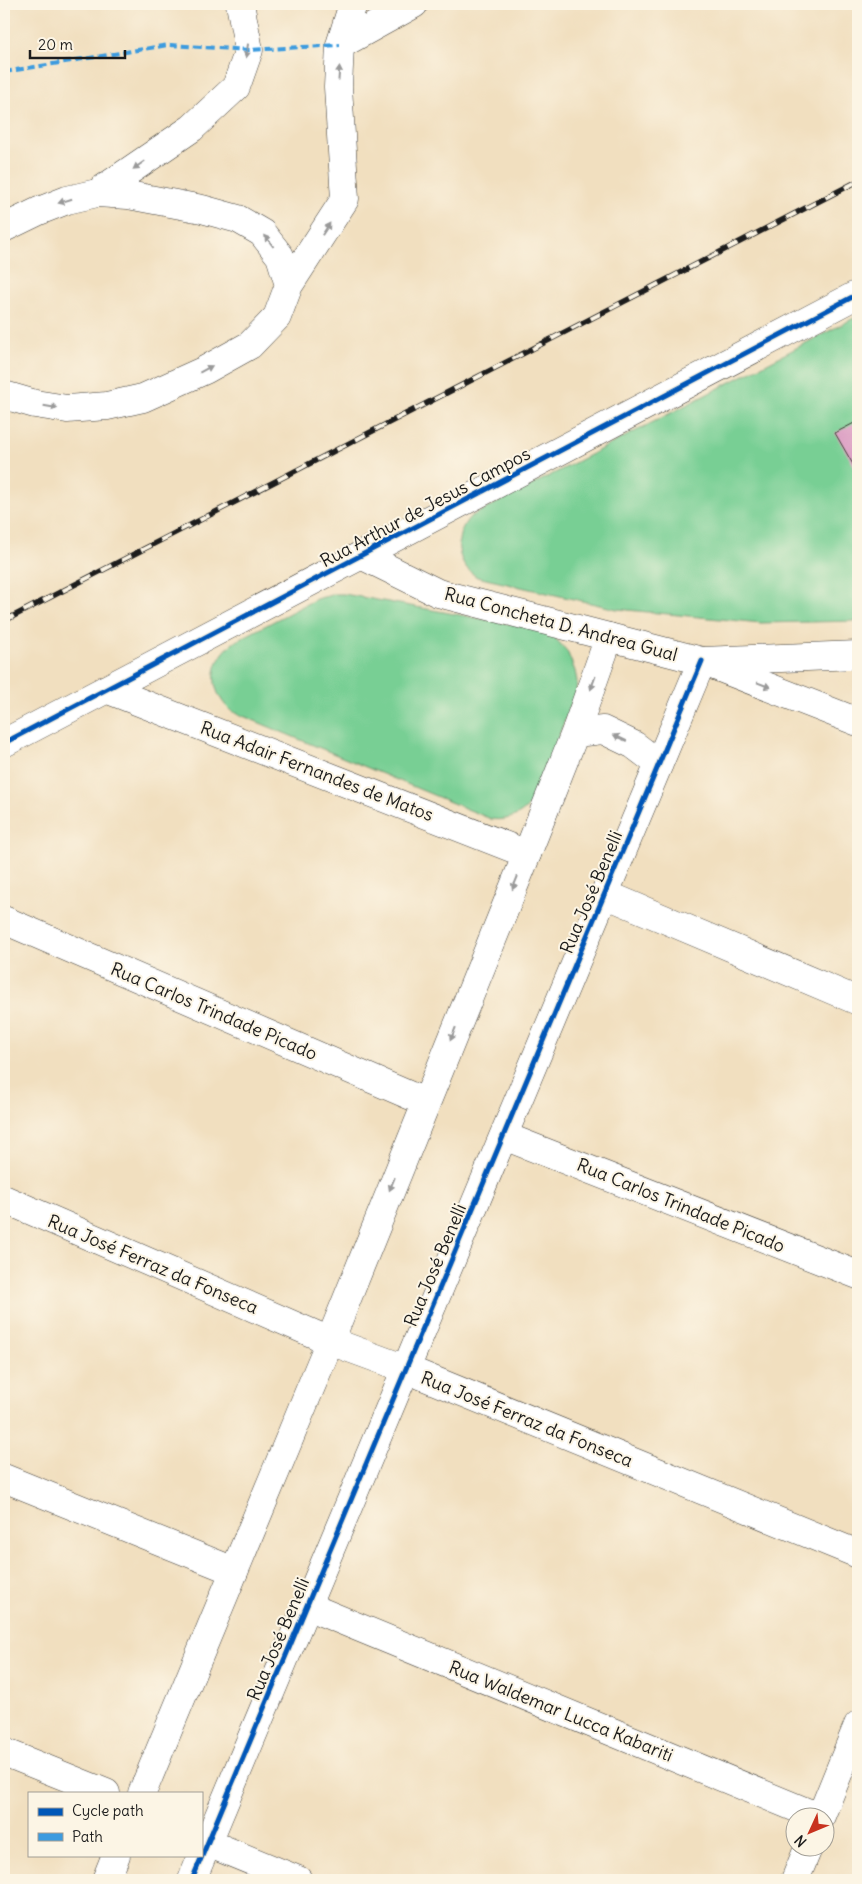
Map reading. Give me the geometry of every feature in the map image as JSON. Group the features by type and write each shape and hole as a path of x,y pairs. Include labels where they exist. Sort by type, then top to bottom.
{"street":[{"path":"97,193 192,128 236,87 249,50 240,4"},
{"path":"4,395 35,404 67,410 107,406 143,398 204,370 250,345 277,317 289,285 345,200 338,87 340,45 353,4"},
{"path":"340,45 414,4"},
{"path":"4,228 60,203 97,193 128,195 202,209 238,219 262,233 280,256 289,285"},
{"name":"Rua Arthur de Jesus Campos","path":"4,743 858,294"},
{"name":"Rua Concheta D. Andrea Gual","path":"361,555 438,593 702,661 858,655"},
{"path":"142,1792 330,1340 527,854 575,733 609,637"},
{"path":"702,661 858,722"},
{"name":"Rua José Benelli","path":"192,1880 702,661"},
{"name":"Rua Adair Fernandes de Matos","path":"106,688 527,854"},
{"path":"575,733 604,730 634,745 659,764"},
{"path":"605,894 858,1001"},
{"name":"Rua Carlos Trindade Picado","path":"4,920 425,1102"},
{"name":"Rua Carlos Trindade Picado","path":"504,1136 858,1275"},
{"name":"Rua José Ferraz da Fonseca","path":"4,1199 330,1340 406,1369 858,1554"},
{"path":"4,1478 234,1572"},
{"name":"Rua Waldemar Lucca Kabariti","path":"307,1606 792,1806"},
{"path":"825,1806 858,1725"},
{"path":"4,1752 104,1792"},
{"path":"208,1843 298,1880"},
{"path":"106,1880 116,1856"},
{"path":"795,1880 805,1856"}],"green space":[{"path":"858,316 858,621 761,623 617,609 477,577 464,564 459,549 459,541 461,532 470,517"},
{"path":"335,594 344,594 543,630 553,636 567,651 575,671 577,681 576,692 536,795 528,807 517,815 505,819 491,819 231,711 223,702 215,684 217,665 227,648 236,641 316,599"}],"building":[{"path":"858,421 858,473 835,433"}],"railway":[{"path":"4,621 858,181"}],"marked path":[{"path":"4,72 168,45 249,50 340,45"}],"cycle path":[{"path":"4,743 858,294"},
{"path":"192,1880 702,661"}]}
